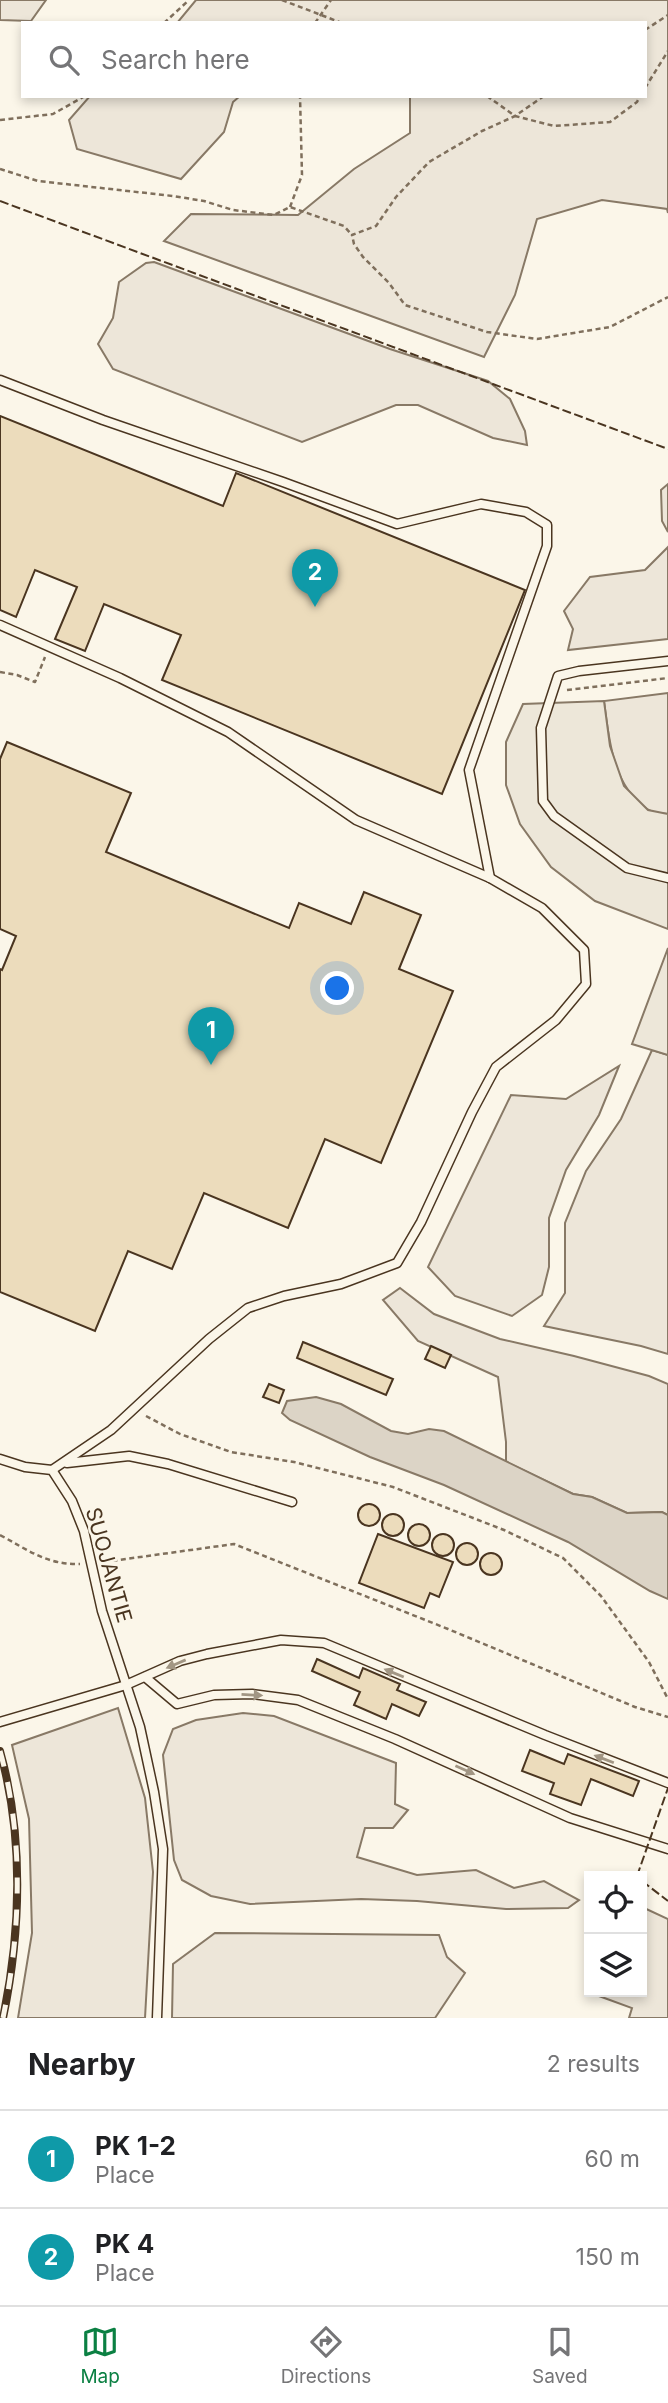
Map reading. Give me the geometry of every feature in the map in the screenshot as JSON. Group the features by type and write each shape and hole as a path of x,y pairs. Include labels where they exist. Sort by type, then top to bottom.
{"lane":[{"path":"0,380 103,420 397,524 481,505 527,512 547,525 547,546 469,770 490,878"},
{"path":"0,625 120,678 228,732 356,820 490,878 542,908 584,950 586,984 556,1020 496,1068 472,1112 421,1222 397,1263 341,1284 284,1296 248,1308 209,1339 111,1430 52,1470 24,1467 0,1459"},
{"path":"668,661 579,671 558,676 541,728 543,801 554,816 599,851 627,868 668,878"},
{"path":"62,1464 129,1457 180,1467 292,1502"},
{"name":"SUOJANTIE","path":"52,1470 72,1501 84,1531 102,1612 140,1727 154,1792 163,1849 157,2018"},
{"path":"0,1722 126,1685 180,1661 207,1654 281,1640 324,1643 668,1783"},
{"path":"145,1677 177,1704 214,1695 252,1694 298,1700 395,1739 570,1818 668,1849"}],"path":[{"path":"166,21 189,0"},
{"path":"282,0 337,21"},
{"path":"316,21 331,0"},
{"path":"647,29 668,15"},
{"path":"647,85 668,51"},
{"path":"0,120 53,114 81,98"},
{"path":"0,169 38,181 173,196 204,201 233,210 274,215 290,207 302,175 300,98"},
{"path":"490,98 515,116 554,126 610,122 639,98"},
{"path":"352,235 376,226 396,197 429,162 482,131 515,116 541,98"},
{"path":"290,207 344,226 352,235 354,244 363,257 389,283 405,305 487,332 537,339 610,327 668,297"},
{"path":"0,672 35,682 49,646"},
{"path":"552,692 668,678"},
{"path":"136,1407 144,1415 180,1434 231,1452 294,1462 393,1487 504,1531 563,1558 601,1596 649,1662 668,1699"},
{"path":"0,1535 44,1559 61,1565 150,1557 234,1544 635,1707 668,1717"}],"shaded area":[{"path":"0,0 46,0 31,21 0,20"},
{"path":"196,0 668,0 668,213 667,209 602,200 537,219 515,295 484,357 164,241 191,214 298,215 354,169 410,133 410,98 647,98 647,21 179,21"},
{"path":"88,98 238,98 233,102 224,132 181,179 77,149 69,120"},
{"path":"154,262 390,349 488,381 510,399 525,431 527,445 493,438 418,405 396,405 302,442 113,369 98,344 113,318 119,282 146,263"},
{"path":"668,484 668,532 662,521 661,490"},
{"path":"668,547 668,639 568,650 573,629 564,611 590,577 645,570"},
{"path":"668,693 668,814 647,809 626,787 614,760 604,701"},
{"path":"604,701 610,746 624,786 648,810 668,814 668,929 595,901 551,867 520,824 506,785 506,742 523,704"},
{"path":"668,948 668,1055 632,1044"},
{"path":"652,1050 668,1055 668,1354 544,1326 565,1293 565,1223 586,1171 621,1119"},
{"path":"619,1066 599,1115 566,1170 549,1218 549,1267 542,1295 512,1316 455,1296 428,1267 511,1095 566,1099"},
{"path":"400,1288 434,1314 500,1339 649,1376 668,1384 668,1515 662,1512 627,1513 592,1497 573,1494 506,1462 498,1377 418,1341 383,1300"},
{"path":"316,1397 341,1404 391,1431 408,1434 429,1429 444,1431 573,1494 592,1497 627,1513 662,1512 668,1515 668,1599 568,1542 444,1485 370,1457 290,1420 282,1413 287,1401"},
{"path":"118,1708 145,1798 153,1872 145,2018 18,2018 32,1933 29,1819 12,1745"},
{"path":"243,1713 274,1716 396,1763 395,1804 408,1810 393,1828 365,1828 357,1857 417,1875 476,1870 514,1888 544,1881 579,1900 568,1908 506,1909 361,1899 250,1904 211,1896 182,1880 174,1860 163,1755 173,1729 196,1720"},
{"path":"647,1909 668,1919 668,2018 629,2018 632,2008 602,1997 647,1997"},
{"path":"215,1933 439,1935 447,1957 465,1973 435,2018 172,2018 173,1964"}],"building":[{"path":"0,416 223,506 236,473 525,590 442,794 162,680 181,635 104,604 85,651 55,639 77,587 35,570 16,617 0,610"},
{"path":"7,742 131,793 106,852 289,928 299,903 351,924 364,892 421,915 399,969 453,991 381,1163 325,1139 288,1228 204,1193 172,1269 128,1251 95,1331 0,1292 0,969 2,970 16,936 0,929 0,759"},
{"path":"303,1342 393,1379 386,1395 297,1358"},
{"path":"431,1346 451,1355 445,1368 425,1359"},
{"path":"269,1384 284,1390 279,1403 263,1397"},
{"path":"369,1504 377,1507 380,1515 377,1523 369,1526 361,1523 358,1515 361,1507"},
{"path":"393,1514 401,1517 404,1525 401,1533 393,1536 385,1533 382,1525 385,1517"},
{"path":"419,1524 427,1527 430,1535 427,1543 419,1546 411,1543 408,1535 411,1527"},
{"path":"378,1534 453,1562 439,1597 430,1593 424,1608 359,1583"},
{"path":"443,1534 451,1537 454,1545 451,1553 443,1556 435,1553 432,1545 435,1537"},
{"path":"467,1543 477,1550 478,1554 471,1564 467,1565 457,1558 456,1554 463,1544"},
{"path":"491,1553 499,1556 502,1564 499,1572 491,1575 483,1572 480,1564 483,1556"},
{"path":"317,1659 359,1678 363,1668 400,1684 397,1690 426,1702 419,1716 392,1704 386,1719 354,1705 360,1692 312,1671"},
{"path":"530,1750 564,1764 568,1754 639,1781 633,1796 591,1779 581,1805 550,1794 554,1783 522,1771"}],"railway":[{"path":"0,1751 13,1817 17,1884 14,1952 3,2018"}],"fence":[{"path":"0,201 668,449"},
{"path":"639,1871 668,1788"},
{"path":"647,1885 668,1901"}],"place":[{"name":"PK 4","path":"315,607"},
{"name":"PK 1-2","path":"211,1065"}]}
